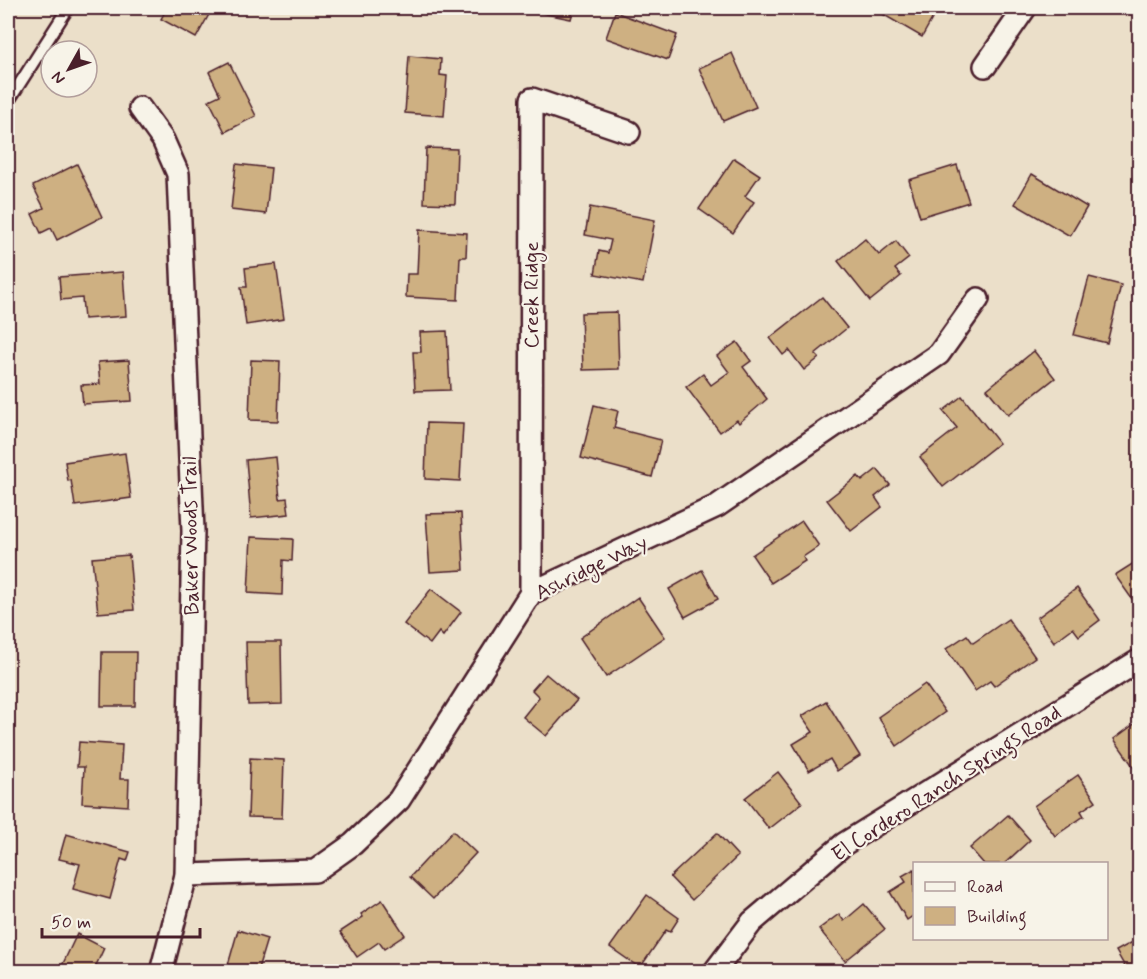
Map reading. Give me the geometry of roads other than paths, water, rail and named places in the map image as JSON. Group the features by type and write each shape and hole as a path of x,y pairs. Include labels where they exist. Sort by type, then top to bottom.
{"street":[{"path":"985,66 1025,8"},
{"name":"Creek Ridge","path":"531,593 531,99 629,132"},
{"name":"Baker Woods Trail","path":"140,108 163,140 178,174 192,531 186,875 161,972"},
{"name":"Ashridge Way","path":"186,875 315,871 353,844 399,801 531,593 717,506 939,354 978,299"},
{"name":"El Cordero Ranch Springs Road","path":"714,972 752,922 844,844 1140,660"}],"lane":[{"path":"8,102 68,8"}]}
